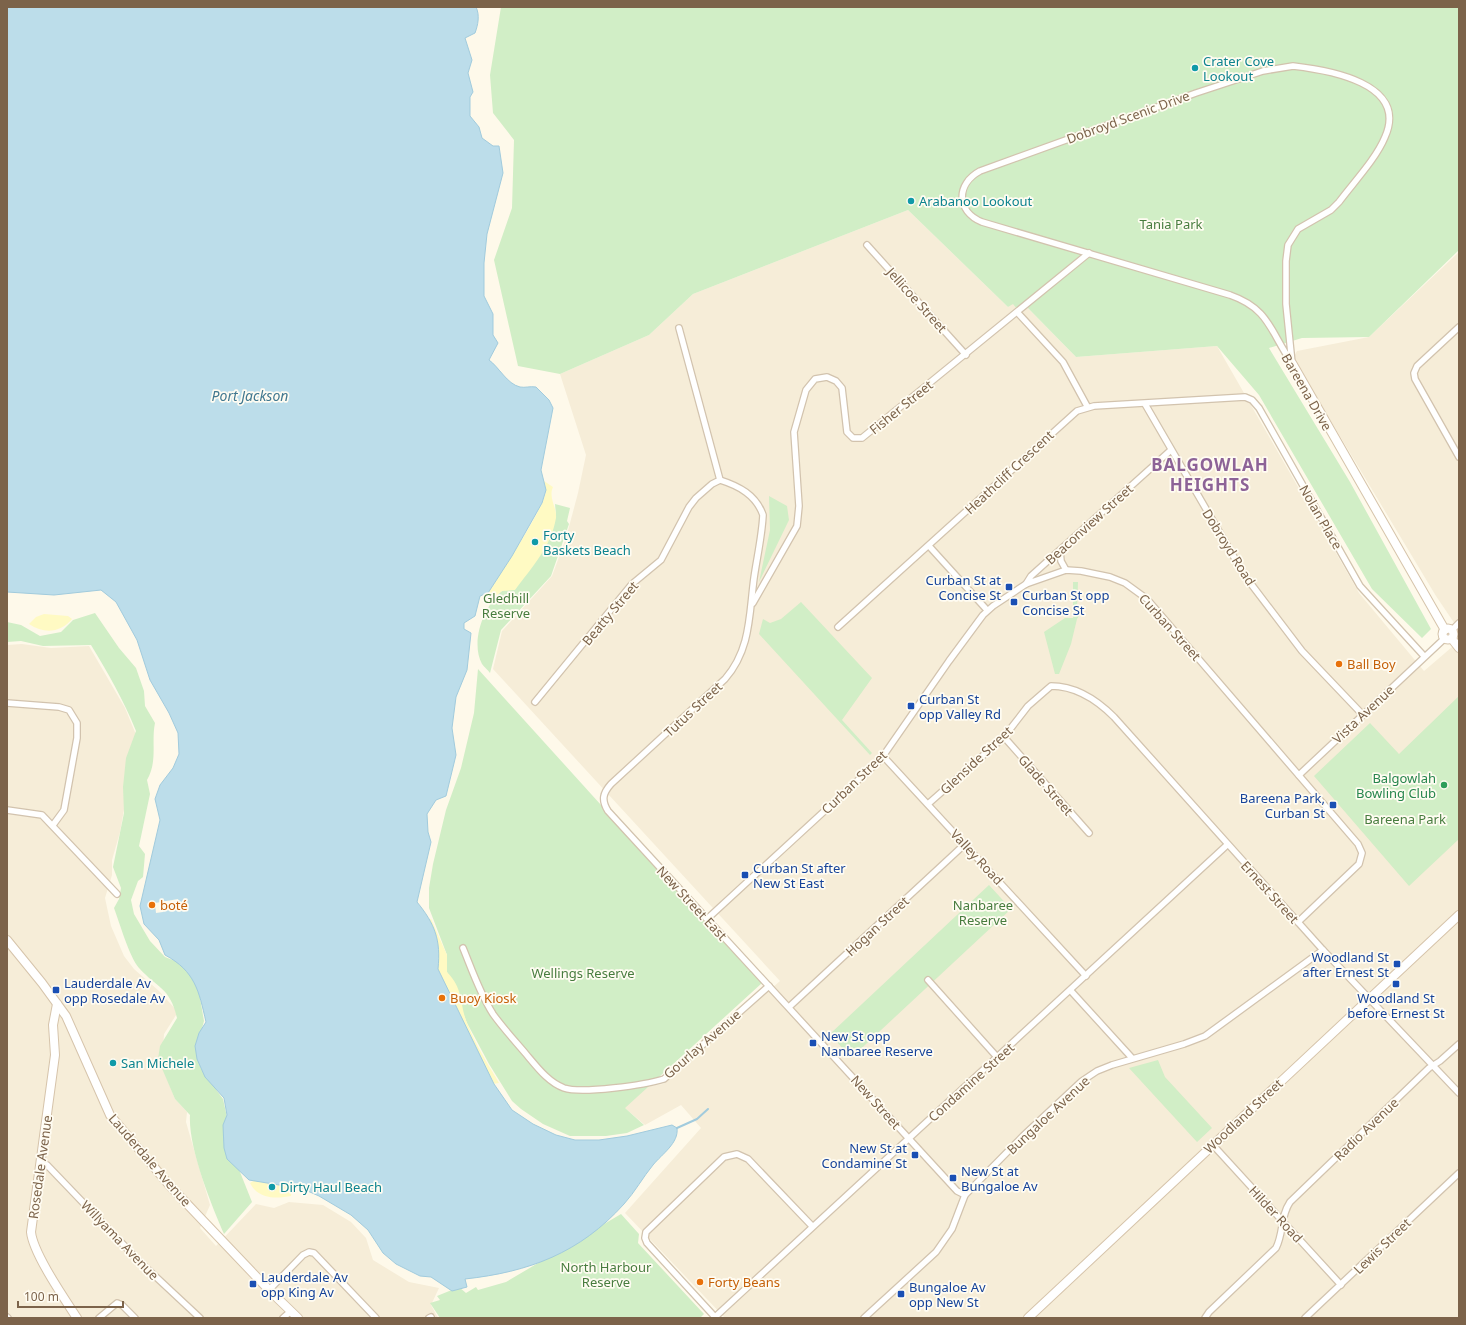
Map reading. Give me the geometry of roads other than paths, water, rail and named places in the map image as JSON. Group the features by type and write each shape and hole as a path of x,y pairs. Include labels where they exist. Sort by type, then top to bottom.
{"street":[{"name":"Dobroyd Scenic Drive","path":"1089,253 977,220 965,208 962,197 964,186 970,178 980,171 1196,93 1263,71 1282,67 1303,67 1360,81 1373,88 1383,100 1388,113 1388,130 1378,150 1339,202 1330,210 1301,226 1290,240 1287,250 1288,332 1292,363"},
{"name":"Jellicoe Street","path":"867,245 966,355"},
{"name":"Fisher Street","path":"752,605 797,526 799,506 794,432 799,410 808,386 815,379 823,376 832,378 840,384 844,395 847,432 851,437 859,439 869,433 1018,313 1089,253"},
{"name":"Bareena Drive","path":"1089,253 1238,298 1261,313 1292,363 1448,634 1459,648"},
{"path":"1018,313 1063,362 1087,406"},
{"path":"1459,327 1418,366 1414,373 1415,379 1459,457"},
{"path":"679,328 720,480 736,486 754,498 760,505 763,515 752,605"},
{"path":"1277,338 1285,340 1288,332"},
{"name":"Nolan Place","path":"1214,398 1245,397 1252,400 1257,405 1360,586 1424,656"},
{"name":"Heathcliff Crescent","path":"838,627 929,546 1072,414 1087,406 1145,404 1214,398"},
{"name":"Dobroyd Road","path":"1145,404 1245,576 1302,650 1362,714"},
{"name":"Beaconview Street","path":"1026,584 1031,576 1171,450"},
{"name":"Beatty Street","path":"535,702 632,584 661,560 689,507 696,498 712,484 720,480"},
{"path":"929,546 987,610"},
{"path":"1060,551 1061,561 1066,570"},
{"name":"Curban Street","path":"707,919 883,756 949,661 987,610 1026,584 1066,570 1081,571 1110,577 1125,583 1147,599 1355,840 1362,853 1360,861 1356,867 1298,922"},
{"name":"Tutus Street","path":"604,795 611,784 731,672 743,650 752,605"},
{"name":"Vista Avenue","path":"1299,775 1459,623"},
{"name":"Glenside Street","path":"928,804 1004,737 1028,706 1051,686 1063,686 1081,692"},
{"name":"Ernest Street","path":"1081,692 1102,705 1114,717 1227,845 1323,950 1459,1093"},
{"path":"7,703 59,707 69,710 77,723 77,738 64,810 52,825"},
{"name":"Glade Street","path":"1004,737 1089,833"},
{"name":"Valley Road","path":"883,756 1086,976"},
{"name":"New Street East","path":"604,795 604,803 608,811 789,1007"},
{"path":"7,810 42,815 117,894"},
{"name":"Hogan Street","path":"789,1007 965,844"},
{"name":"Condamine Street","path":"714,1318 908,1138 1071,991 1227,845"},
{"name":"Woodland Street","path":"1028,1318 1212,1144 1459,915"},
{"name":"Lauderdale Avenue","path":"7,940 58,1004 72,1028 110,1115 170,1186 268,1290 298,1318"},
{"name":"Gourlay Avenue","path":"463,948 475,980 496,1018 540,1071 551,1081 569,1089 596,1089 651,1083 664,1079 769,986"},
{"name":"Bungaloe Avenue","path":"864,1318 936,1252 952,1228 965,1195 1082,1081 1097,1071 1132,1058 1184,1044 1205,1036 1323,950"},
{"path":"928,980 997,1057"},
{"path":"1071,991 1132,1058"},
{"name":"Rosedale Avenue","path":"58,1004 53,1025 55,1055 31,1232 32,1240 77,1318"},
{"name":"New Street","path":"789,1007 957,1191 965,1195"},
{"name":"Radio Avenue","path":"1205,1318 1209,1312 1276,1248 1281,1238 1285,1209 1290,1202 1433,1066 1459,1044"},
{"name":"Hilder Road","path":"1212,1144 1341,1285"},
{"path":"714,1318 645,1238 646,1232 724,1157 737,1154 748,1159 812,1226"},
{"name":"Willyama Avenue","path":"41,1162 48,1165 140,1262 200,1318"},
{"name":"Lewis Street","path":"1305,1318 1459,1172"},
{"path":"268,1290 303,1255 309,1252 314,1253 376,1318"},
{"path":"99,1318 117,1303 122,1305 135,1318"},
{"path":"283,1318 291,1311"}],"water":[{"name":"Port Jackson","path":"7,7 476,7 478,20 475,33 465,38 472,60 468,73 473,92 470,97 470,116 479,127 482,138 493,146 499,146 503,173 487,234 484,263 484,296 493,314 493,335 498,343 489,360 507,379 515,385 520,387 536,387 549,400 553,408 541,470 546,490 542,503 512,556 488,593 480,596 475,616 464,623 464,629 471,633 467,670 456,697 452,728 456,755 446,796 436,800 427,814 428,832 431,842 417,902 428,918 435,933 439,949 438,969 494,1084 512,1110 533,1124 556,1135 575,1140 599,1140 627,1136 672,1125 677,1128 677,1133 673,1143 653,1165 624,1204 590,1235 552,1257 511,1271 465,1279 467,1287 452,1291 431,1277 420,1276 396,1264 383,1253 368,1230 351,1215 319,1196 294,1185 279,1185 249,1180 227,1159 224,1148 223,1125 227,1115 224,1098 205,1077 197,1059 195,1046 199,1033 206,1022 198,991 189,975 183,968 165,955 159,940 144,924 140,906 160,820 155,799 160,785 173,768 179,754 178,733 169,713 150,680 137,640 116,602 101,590 54,595 7,592"}],"waterway":[{"path":"677,1128 697,1119 708,1109"}],"place":[{"name":"Crater Cove Lookout","path":"1195,68"},
{"name":"Arabanoo Lookout","path":"911,201"},
{"name":"Forty Baskets Beach","path":"535,542"},
{"name":"Curban St at Concise St","path":"1009,587"},
{"name":"Curban St opp Concise St","path":"1014,602"},
{"name":"Ball Boy","path":"1339,664"},
{"name":"Curban St opp Valley Rd","path":"911,706"},
{"name":"Balgowlah Bowling Club","path":"1444,785"},
{"name":"Bareena Park, Curban St","path":"1333,805"},
{"name":"Curban St after New St East","path":"745,875"},
{"name":"boté","path":"152,905"},
{"name":"Woodland St after Ernest St","path":"1397,964"},
{"name":"Woodland St before Ernest St","path":"1396,984"},
{"name":"Lauderdale Av opp Rosedale Av","path":"56,990"},
{"name":"Buoy Kiosk","path":"442,998"},
{"name":"New St opp Nanbaree Reserve","path":"813,1043"},
{"name":"San Michele","path":"113,1063"},
{"name":"New St at Condamine St","path":"915,1155"},
{"name":"New St at Bungaloe Av","path":"953,1178"},
{"name":"Dirty Haul Beach","path":"272,1187"},
{"name":"Forty Beans","path":"700,1282"},
{"name":"Lauderdale Av opp King Av","path":"253,1284"},
{"name":"Bungaloe Av opp New St","path":"901,1294"}],"district":[{"name":"BALGOWLAH HEIGHTS","path":"1210,475"}],"park label":[{"name":"Tania Park","path":"1171,224"},
{"name":"Gledhill Reserve","path":"506,606"},
{"name":"Bareena Park","path":"1405,819"},
{"name":"Nanbaree Reserve","path":"983,912"},
{"name":"Wellings Reserve","path":"583,973"},
{"name":"North Harbour Reserve","path":"606,1274"}]}
